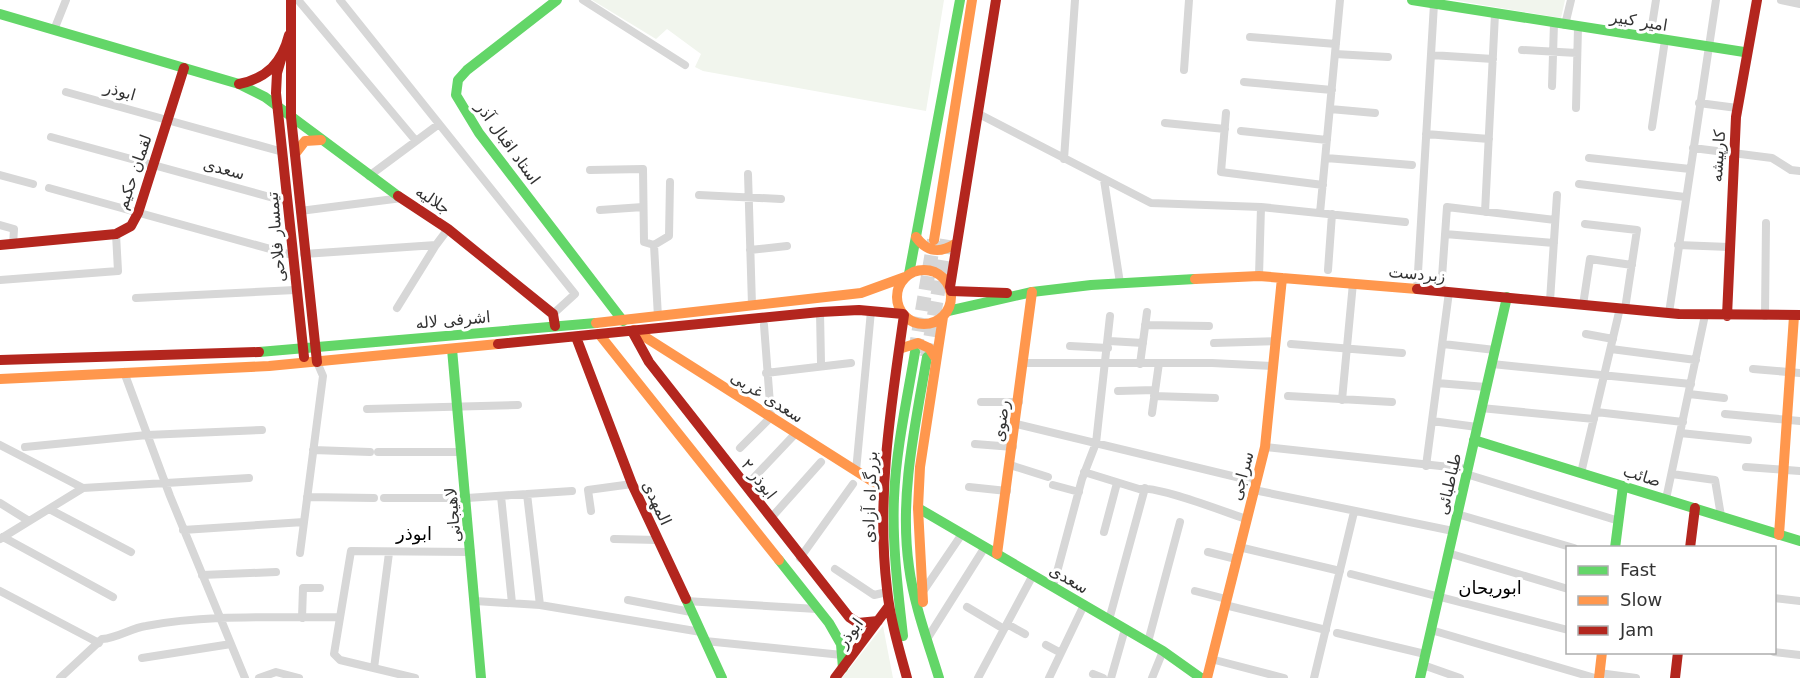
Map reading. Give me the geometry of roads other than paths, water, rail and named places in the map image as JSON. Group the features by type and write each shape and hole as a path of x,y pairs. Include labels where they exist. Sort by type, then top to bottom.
{"main road":[{"path":"291,0 292,23"},
{"name":"استاد اقبال آذر","path":"557,0 467,70 458,80 456,95 478,133 623,321"},
{"path":"945,314 927,324 918,323 903,314 897,299 898,290 907,276 916,237 960,0"},
{"path":"934,240 972,0"},
{"path":"939,678 926,637 909,565 907,491 909,456 931,357 945,314 950,289 951,241 986,0"},
{"path":"916,237 923,246 933,252 945,251 951,241 977,113 996,0"},
{"name":"امیر کبیر","path":"1412,0 1744,52"},
{"name":"کارپیشه","path":"1727,316 1732,153 1744,52 1757,0"},
{"path":"0,14 239,84 279,108"},
{"name":"تیمسار فلاحی","path":"292,23 277,73 276,93 300,210 317,362"},
{"name":"تیمسار فلاحی","path":"292,23 288,202 295,290 305,363"},
{"path":"239,84 264,77 274,69 282,56"},
{"name":"لقمان حکیم","path":"116,234 131,226 138,213 184,68"},
{"name":"جلالیه","path":"279,108 369,176 448,229 553,314"},
{"path":"289,153 311,137 321,140"},
{"path":"0,245 116,234"},
{"path":"292,255 304,254"},
{"path":"907,276 922,269 931,270 945,279 950,289"},
{"name":"اشرفی لاله","path":"0,360 233,354 623,321 861,293 907,276"},
{"name":"زبردست","path":"950,289 1032,292 1120,283 1258,276 1445,291 1669,313 1797,316"},
{"name":"سراجی","path":"1207,678 1265,447 1282,278"},
{"name":"زبردست","path":"945,314 1032,292"},
{"name":"رضوی","path":"997,554 1032,292"},
{"name":"طباطبائی","path":"1420,678 1507,297"},
{"name":"اشرفی لاله","path":"0,379 234,369 819,312 871,311 903,314"},
{"path":"553,314 555,326"},
{"name":"بزرگراه آزادی","path":"903,314 883,489 883,537 889,606 897,650 907,678"},
{"path":"1779,535 1787,421 1795,373 1797,316"},
{"name":"سعدی غربی","path":"633,331 883,489"},
{"name":"ابوذر ۲","path":"633,331 649,362 800,558 849,617 858,623 878,621"},
{"path":"598,334 817,609 842,644 843,668"},
{"name":"المهدی","path":"576,337 632,484 722,678"},
{"path":"898,351 907,344 918,343 929,348 931,357 918,508 926,637"},
{"name":"لاهیجانی","path":"452,349 467,498 481,678"},
{"name":"بزرگراه آزادی","path":"907,678 897,582 894,497 898,455 915,352"},
{"name":"صائب","path":"1474,440 1800,541"},
{"path":"1615,546 1623,486"},
{"name":"سعدی","path":"918,508 1163,651 1201,678"},
{"path":"1690,546 1695,508"},
{"name":"ابوذر","path":"835,678 889,606"},
{"path":"1598,676 1602,654"},
{"path":"1675,678 1678,654"}],"street":[{"path":"54,30 66,0"},
{"path":"298,0 416,141"},
{"path":"340,0 575,294 553,314"},
{"path":"583,0 685,65"},
{"path":"1064,159 1075,0"},
{"path":"1184,70 1189,0"},
{"path":"1320,213 1340,0"},
{"path":"1552,86 1553,52 1559,24 1571,0"},
{"path":"1650,38 1656,0"},
{"path":"1669,313 1707,46 1716,0"},
{"path":"1781,0 1800,4"},
{"path":"1417,289 1434,4"},
{"path":"1485,212 1495,14"},
{"path":"1576,108 1578,27"},
{"path":"1250,37 1336,44"},
{"path":"1652,127 1665,40"},
{"path":"1522,50 1577,53"},
{"path":"1335,54 1388,57"},
{"path":"1431,55 1493,59"},
{"path":"1244,82 1332,90"},
{"name":"ابوذر","path":"66,92 289,153"},
{"path":"1699,104 1737,108"},
{"path":"1330,109 1375,113"},
{"path":"977,113 1151,203 1261,207 1405,222"},
{"path":"1226,113 1221,171 1323,185"},
{"path":"1165,123 1225,129"},
{"path":"369,176 439,124"},
{"path":"1241,131 1327,140"},
{"path":"1426,134 1489,139"},
{"name":"سعدی","path":"51,137 288,202"},
{"path":"1693,148 1772,158 1791,170 1800,171"},
{"path":"1326,158 1412,165"},
{"path":"1589,158 1690,169"},
{"path":"590,170 643,169 644,242 654,245 669,237 670,182"},
{"path":"748,174 752,305"},
{"path":"0,175 33,184"},
{"path":"1104,180 1120,283"},
{"path":"1579,184 1686,197"},
{"path":"49,188 292,255"},
{"path":"699,195 781,199"},
{"path":"1550,301 1557,195"},
{"path":"300,210 402,198"},
{"path":"600,210 643,207"},
{"path":"1258,276 1261,207"},
{"path":"1426,466 1443,344 1447,207 1555,220"},
{"path":"1328,270 1332,214"},
{"path":"1765,316 1766,223"},
{"path":"1581,473 1613,339 1623,308 1637,230 1585,224"},
{"path":"0,225 14,229 13,244"},
{"path":"397,308 436,244 448,229"},
{"path":"0,280 118,271 116,234"},
{"path":"1445,234 1554,243"},
{"path":"304,254 436,244"},
{"path":"654,245 658,316"},
{"path":"1678,245 1729,248"},
{"path":"750,250 786,246"},
{"path":"1583,304 1590,259 1632,265"},
{"path":"1342,400 1353,284"},
{"path":"136,298 295,290"},
{"path":"856,471 871,311"},
{"path":"819,312 821,363"},
{"path":"1140,364 1147,312"},
{"path":"1666,499 1706,315"},
{"path":"1053,587 1084,472 1096,443 1109,344 1110,316"},
{"path":"740,448 771,417 764,325"},
{"path":"1145,326 1209,326"},
{"path":"1586,334 1613,339"},
{"path":"1214,343 1276,341"},
{"path":"1070,346 1143,343"},
{"path":"1291,344 1402,352"},
{"path":"1443,344 1495,350"},
{"path":"1611,349 1696,360"},
{"path":"300,553 323,376 317,362"},
{"path":"766,373 850,363"},
{"path":"1024,363 1274,366"},
{"path":"1152,412 1159,363"},
{"path":"1492,364 1691,384"},
{"path":"1753,369 1795,373"},
{"path":"124,372 183,530 245,678"},
{"path":"1437,383 1486,387"},
{"path":"1118,391 1215,398"},
{"path":"1689,394 1724,398"},
{"path":"1288,396 1392,402"},
{"path":"981,402 1019,402"},
{"path":"367,409 518,405"},
{"path":"1481,408 1683,422"},
{"path":"1725,414 1800,421"},
{"path":"1432,421 1477,427"},
{"path":"1016,424 1354,512 1453,531"},
{"path":"25,447 147,435 262,430"},
{"path":"746,486 796,433"},
{"path":"1680,433 1748,440"},
{"path":"975,444 1013,447"},
{"path":"0,445 83,488"},
{"path":"1265,447 1467,472 1619,521"},
{"path":"313,450 462,452"},
{"path":"771,518 821,462"},
{"path":"1010,465 1048,477"},
{"path":"1746,467 1800,471"},
{"path":"1084,472 1246,519"},
{"path":"1672,474 1716,480 1721,516"},
{"path":"113,597 2,538 83,488 249,477"},
{"path":"1104,532 1117,483"},
{"path":"591,511 588,490 632,484"},
{"path":"800,558 853,484"},
{"path":"1053,485 1079,492"},
{"path":"969,487 1007,491"},
{"path":"1109,620 1145,488"},
{"path":"384,498 467,498 572,491"},
{"path":"527,494 540,605"},
{"path":"501,496 512,603"},
{"path":"307,497 374,498"},
{"path":"0,503 29,521"},
{"path":"49,509 131,552"},
{"path":"1314,678 1354,512"},
{"path":"1457,514 1567,546"},
{"path":"183,530 304,522"},
{"path":"1148,642 1180,522"},
{"path":"923,592 962,534"},
{"path":"614,539 658,540"},
{"path":"926,637 985,547"},
{"path":"1239,547 1340,571"},
{"path":"415,678 340,660 334,654 351,551 471,552"},
{"path":"1208,552 1236,559"},
{"path":"374,668 389,553"},
{"path":"1448,553 1566,588"},
{"path":"835,569 874,595 887,592"},
{"path":"202,574 276,572"},
{"path":"1351,574 1566,629"},
{"path":"978,678 1033,575"},
{"path":"302,618 303,588 320,588"},
{"path":"0,591 99,643"},
{"path":"1195,591 1225,602 1326,630"},
{"path":"1776,598 1800,601"},
{"path":"628,600 691,612"},
{"path":"475,601 540,605 703,637 842,655"},
{"path":"686,601 817,609"},
{"path":"1049,678 1084,605"},
{"path":"967,607 1025,634"},
{"path":"60,678 99,643 145,626 220,619 340,617"},
{"path":"1112,678 1125,629"},
{"path":"1431,630 1598,676 1636,678"},
{"path":"1337,633 1424,659 1460,678"},
{"path":"142,658 231,644"},
{"path":"1046,645 1061,653"},
{"path":"1152,678 1163,651"},
{"path":"1776,652 1800,655"},
{"path":"1211,659 1284,678"},
{"path":"259,678 276,672 299,678"},
{"path":"1093,674 1103,678"}],"tunnel":[{"path":"927,357 947,239"},
{"path":"915,352 934,240"}],"district":[{"name":"ابوذر","path":"414,533"},
{"name":"ابوریحان","path":"1490,587"}]}
